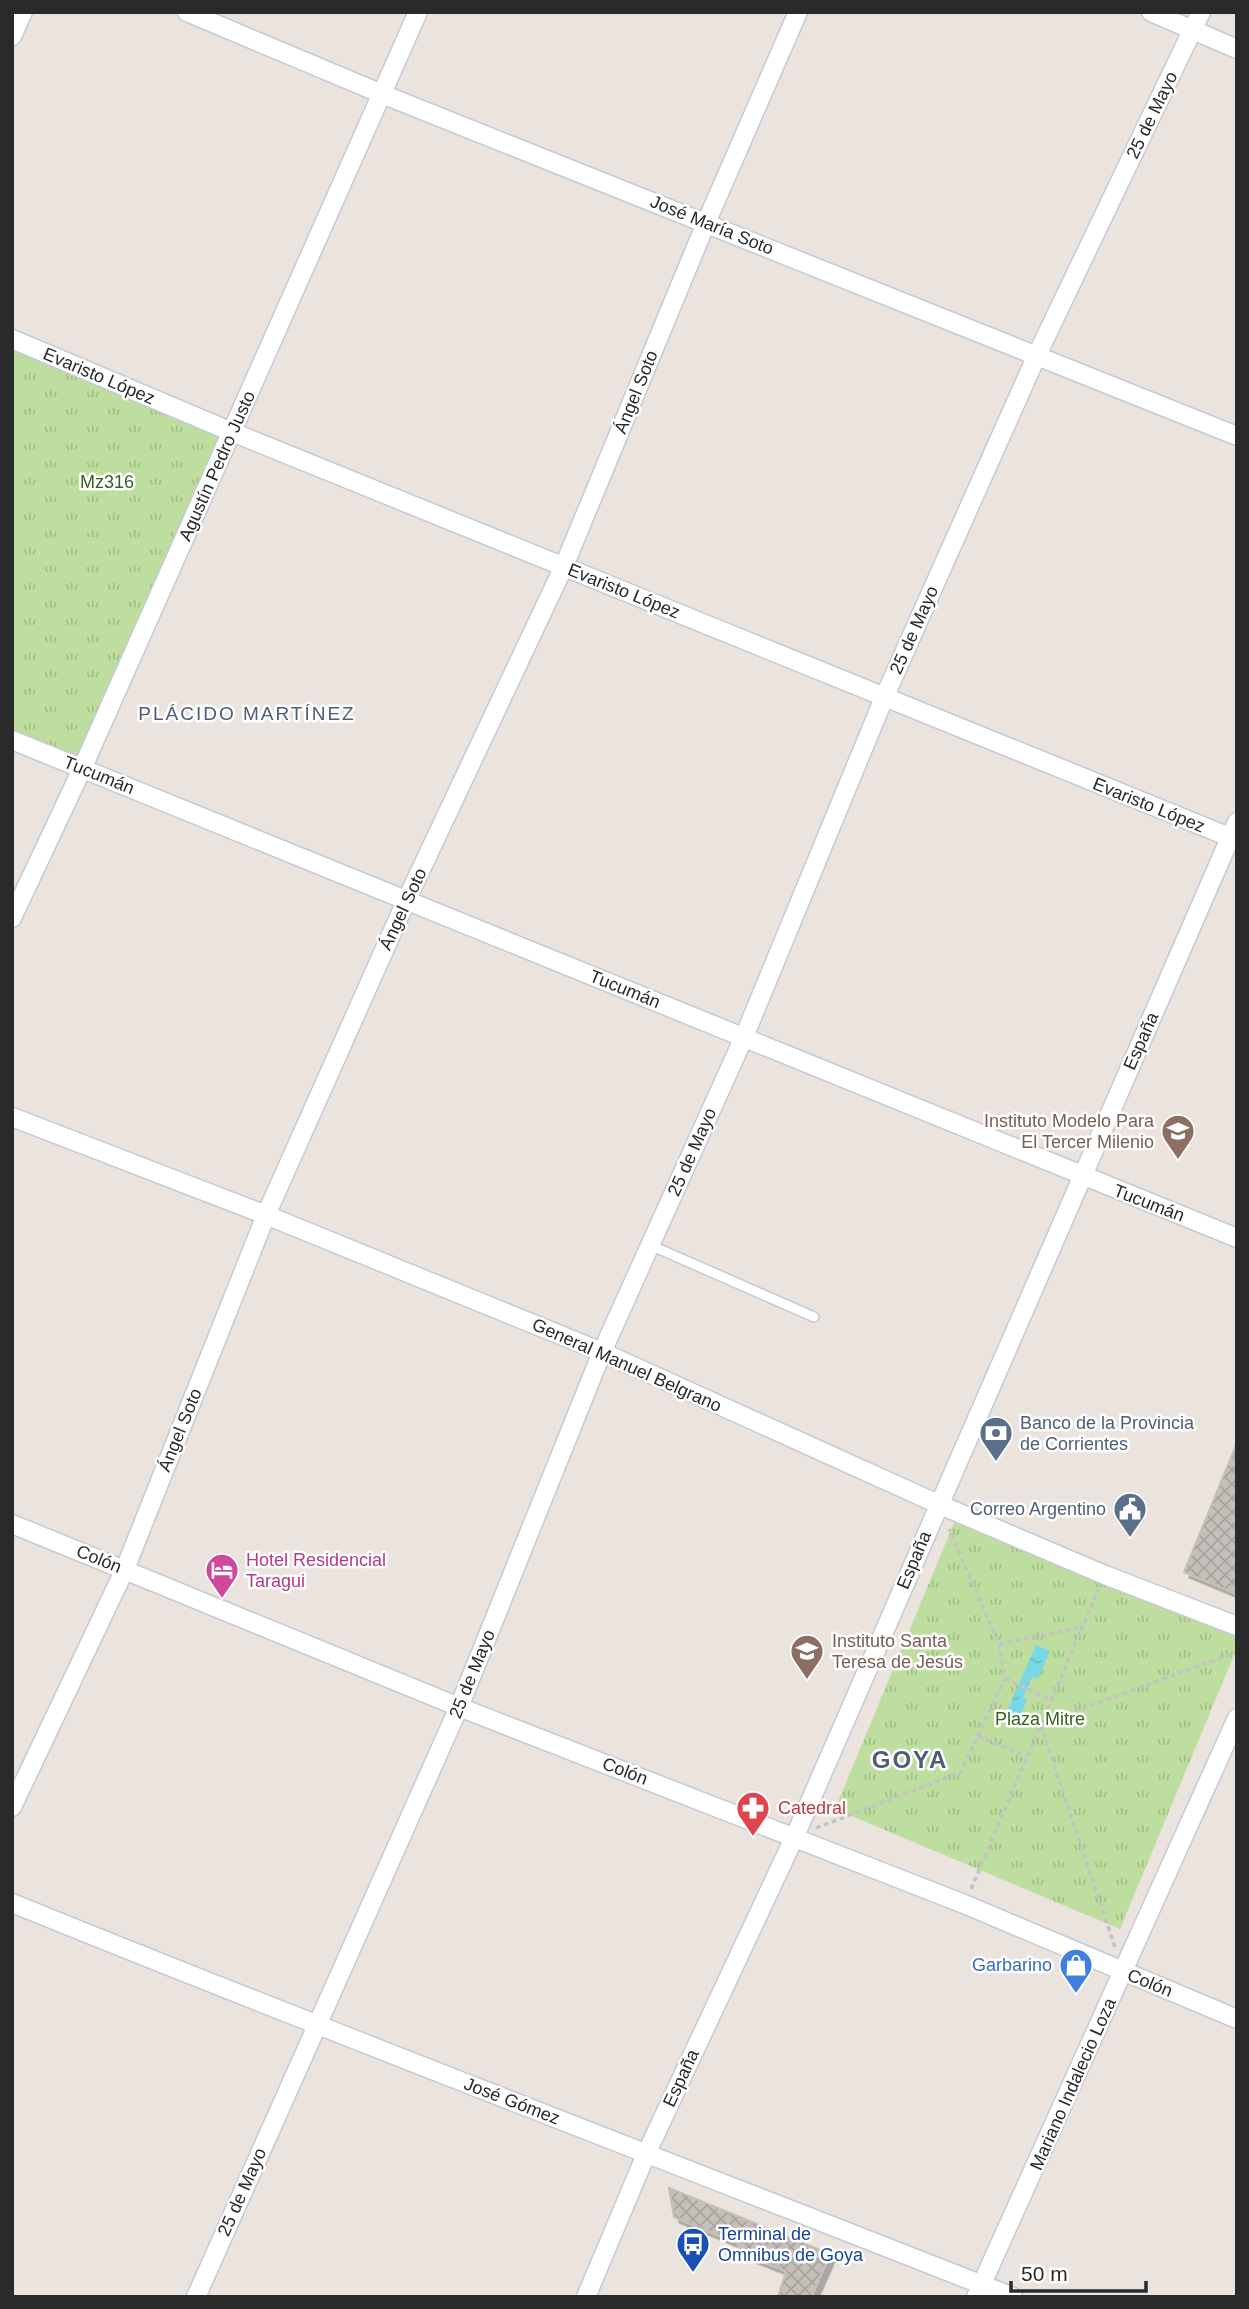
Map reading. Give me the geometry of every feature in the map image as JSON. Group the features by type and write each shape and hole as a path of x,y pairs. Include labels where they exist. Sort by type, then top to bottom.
{"street":[{"path":"12,36 23,12"},
{"name":"José María Soto","path":"187,12 382,94 1237,436"},
{"name":"Agustín Pedro Justo","path":"12,918 82,769 418,12"},
{"name":"Ángel Soto","path":"12,1807 125,1569 266,1215 407,899 564,566 706,223 798,12"},
{"path":"1151,12 1237,48"},
{"name":"25 de Mayo","path":"196,2297 459,1707 602,1352 744,1037 884,698 1037,355 1201,12"},
{"name":"Evaristo López","path":"12,339 232,432 884,698 1235,833"},
{"name":"Tucumán","path":"12,740 407,899 1081,1177 1237,1238"},
{"name":"España","path":"586,2297 647,2152 795,1836 1081,1177 1235,833"},
{"name":"General Manuel Belgrano","path":"12,1117 266,1215 602,1352 938,1504 1105,1575 1237,1626"},
{"name":"Colón","path":"12,1524 459,1707 964,1904 1237,2019"},
{"name":"Mariano Indalecio Loza","path":"979,2291 1237,1717"},
{"name":"José Gómez","path":"12,1903 316,2026 647,2152 979,2291 1013,2297"}],"lane":[{"path":"650,1245 814,1317"}],"path":[{"path":"795,1836 961,1772 1005,1678 999,1644 938,1504"},
{"path":"964,1904 1105,1575"},
{"path":"999,1644 1082,1627"},
{"path":"1040,1724 1237,1652"},
{"path":"1005,1678 1051,1700"},
{"path":"1040,1724 1124,1972"},
{"path":"978,1736 1026,1756"}],"green space":[{"name":"Mz316","path":"12,339 232,432 82,769 12,740"},
{"name":"Plaza Mitre","path":"959,1511 1237,1627 1237,1648 1120,1929 835,1809"}],"water":[{"path":"1036,1645 1050,1651 1038,1679 1032,1677 1023,1697 1027,1700 1016,1726 1003,1720"}],"building":[{"path":"1237,1443 1237,1594 1184,1572"},
{"path":"669,2188 830,2254 811,2297 778,2297 786,2271 737,2252 739,2244 674,2217"}],"place":[{"name":"Instituto Modelo Para El Tercer Milenio","path":"1178,1161"},
{"name":"Banco de la Provincia de Corrientes","path":"996,1463"},
{"name":"Correo Argentino","path":"1130,1539"},
{"name":"Hotel Residencial Taragui","path":"222,1600"},
{"name":"Instituto Santa Teresa de Jesús","path":"807,1681"},
{"name":"Catedral","path":"753,1838"},
{"name":"Garbarino","path":"1076,1995"},
{"name":"Terminal de Omnibus de Goya","path":"693,2274"}],"district":[{"name":"PLÁCIDO MARTÍNEZ","path":"247,713"},
{"name":"GOYA","path":"910,1760"}]}
